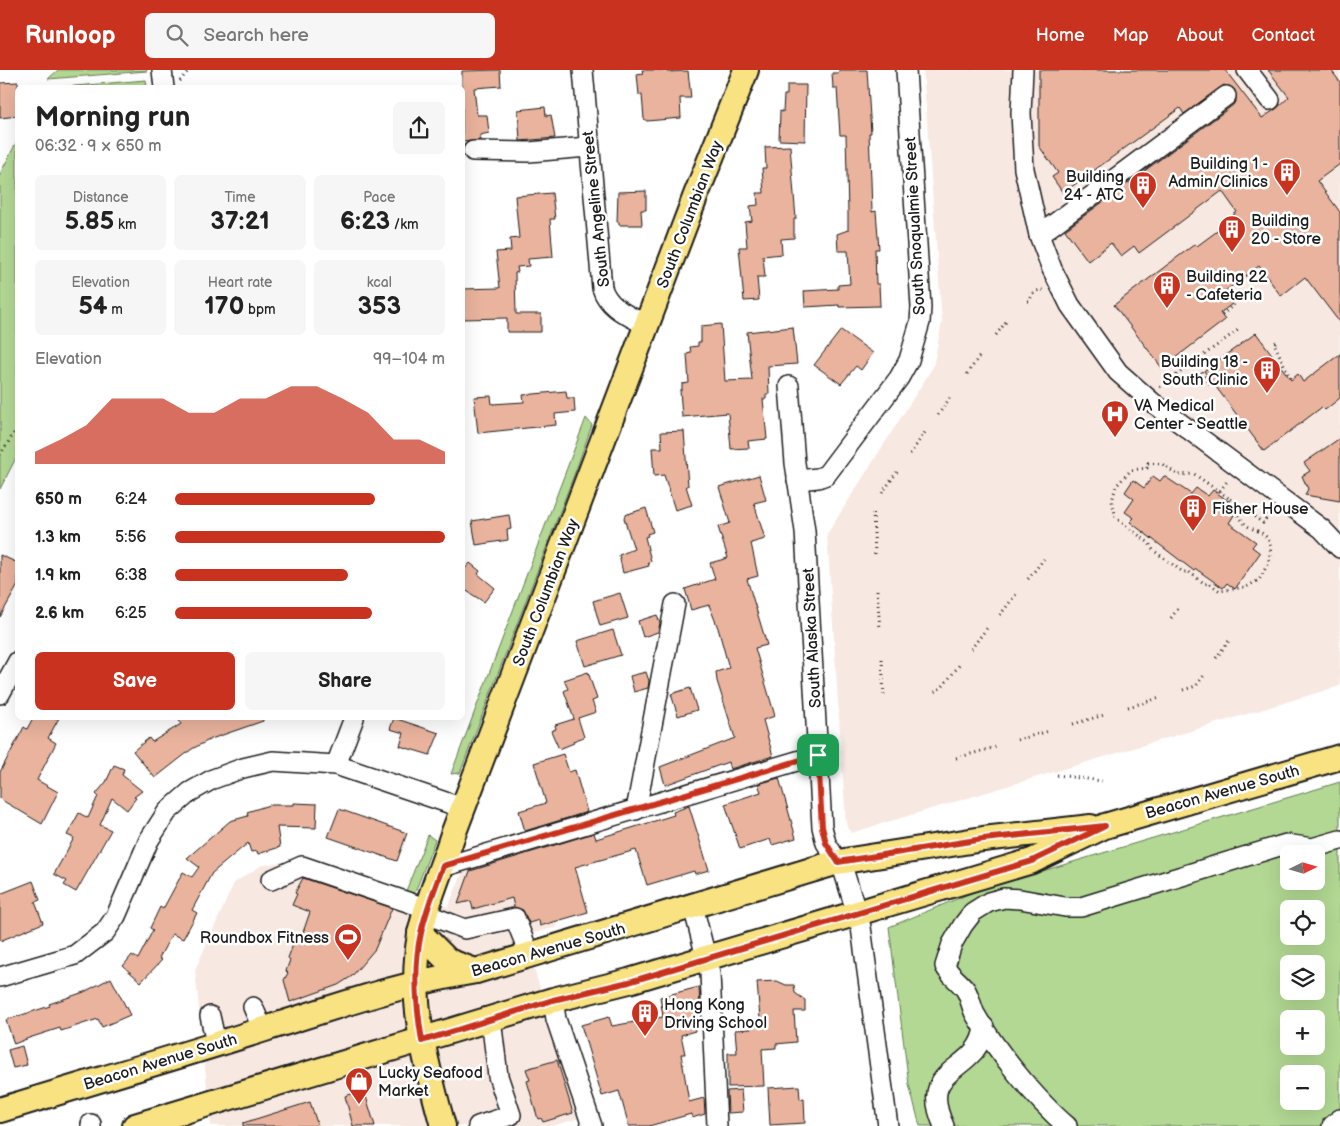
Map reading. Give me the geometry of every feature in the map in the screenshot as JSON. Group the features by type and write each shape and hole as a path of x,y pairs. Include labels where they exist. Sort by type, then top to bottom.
{"main road":[{"name":"South Columbian Way","path":"443,1126 428,1072 422,1041 416,983 416,957 425,919 463,808 646,325 746,70"},
{"name":"Beacon Avenue South","path":"145,1118 422,1041 553,1000 629,982 1032,861 1105,826 1340,757"},
{"name":"Beacon Avenue South","path":"0,1110 263,1030 377,992 476,971 530,956 838,862 992,838 1105,826"},
{"path":"425,919 448,961 476,971"}],"street":[{"path":"162,70 164,85"},
{"name":"South Angeline Street","path":"583,70 588,147 602,288 606,300 613,307 646,325"},
{"name":"South Snoqualmie Street","path":"797,480 818,478 826,475 899,378 909,360 920,322 921,307 906,70"},
{"path":"1023,70 1021,113 1024,169 1039,235 1052,269 1070,305 1118,372 1152,402 1322,529 1340,548"},
{"path":"1247,70 1270,100"},
{"path":"1039,235 1226,96"},
{"path":"473,151 529,152 588,147"},
{"name":"South Alaska Street","path":"789,386 797,480 805,531 822,827 826,843 844,872 857,912 865,948 888,1126"},
{"path":"636,810 675,604"},
{"path":"0,694 15,666"},
{"path":"336,765 353,720"},
{"path":"443,866 818,755"},
{"path":"0,977 75,955 105,932 116,916 149,840 167,812 190,792 213,779 243,768 273,761 336,765 463,808"},
{"path":"1067,1126 1048,1108 984,1027 965,989 950,975 945,966 952,944 973,912 989,902 1004,898 1065,907 1080,907 1286,844 1312,848 1340,840"},
{"path":"271,880 302,866 425,919 464,929 515,918 530,956"},
{"path":"693,906 710,972 717,1126"},
{"path":"553,1000 556,1019 592,1126"},
{"path":"253,1007 263,1030"},
{"path":"210,1016 216,1044"},
{"path":"478,1126 511,1115 498,1076 495,1038 491,1019"},
{"path":"944,1126 936,1110 935,1099 938,1086 948,1073 979,1048 984,1027"},
{"path":"1332,1126 1340,1119"}],"path":[{"path":"1028,301 1030,301 1032,294 1037,290 1051,292"},
{"path":"1222,315 1238,301 1244,292 1252,292"},
{"path":"996,334 1008,319"},
{"path":"1157,388 1238,330"},
{"path":"1276,342 1274,343 1291,380"},
{"path":"967,374 981,354"},
{"path":"1172,378 1176,383 1201,371 1210,385"},
{"path":"938,415 952,395"},
{"path":"910,454 926,431"},
{"path":"0,455 15,432"},
{"path":"1230,499 1227,504 1238,512 1245,523 1263,534 1268,540 1271,551 1259,580 1246,587 1224,592 1209,583 1205,584 1189,572 1183,572 1153,550 1149,543 1120,522 1113,510 1112,494 1116,486 1131,470 1147,468 1148,463 1162,464 1178,475 1194,474 1220,491 1263,522 1277,504"},
{"path":"882,493 898,472"},
{"path":"1220,491 1228,481"},
{"path":"873,513 876,554"},
{"path":"1028,579 1044,559"},
{"path":"878,590 880,629"},
{"path":"1000,615 1017,594"},
{"path":"1171,618 1179,608"},
{"path":"971,650 987,628"},
{"path":"1216,658 1231,638"},
{"path":"882,659 884,696"},
{"path":"934,692 943,686 961,663"},
{"path":"1183,690 1196,686 1205,674"},
{"path":"1128,707 1160,698"},
{"path":"1073,724 1104,715"},
{"path":"1017,740 1049,731"},
{"path":"956,758 996,747"},
{"path":"1057,775 1102,781"}],"shaded area":[{"name":"VA Medical Center - Seattle","path":"923,70 1340,70 1340,686 851,833 846,824 827,534 933,367 942,322"},
{"path":"533,845 557,927 524,936 580,1118 552,1126 211,1126 195,970 234,883 262,865 314,858 448,907 466,864"}],"green space":[{"path":"58,70 147,70 147,71 48,79"},
{"path":"146,80 147,85 87,85"},
{"path":"15,145 15,460 0,489 0,174"},
{"path":"586,418 592,425 577,467 460,773 451,774"},
{"path":"1340,782 1340,1126 920,1126 909,1085 889,927 976,891"},
{"path":"428,835 435,840 414,895 404,896"}],"building":[{"path":"500,70 501,86 474,88 477,115 487,115 489,133 480,135 480,140 465,142 465,85 462,85 462,71"},
{"path":"642,70 688,71 691,98 680,98 681,118 647,121 644,119 642,95 639,95 637,74 643,73"},
{"path":"839,70 867,70 871,133 869,133 872,212 876,211 879,249 875,249 876,284 879,284 880,306 839,307 839,305 805,307 804,291 838,289 838,285 850,284 848,251 838,251 837,234 848,230 846,135 840,135 837,88 833,88 832,73 839,73"},
{"path":"1039,70 1225,70 1262,118 1289,97 1268,70 1331,70 1340,82 1340,164 1317,181 1340,212 1340,323 1305,277 1281,296 1259,266 1224,292 1232,304 1220,313 1225,320 1162,368 1114,305 1195,244 1197,246 1235,218 1233,215 1237,212 1222,191 1139,253 1134,246 1121,256 1111,243 1088,261 1065,230 1233,105 1236,100 1235,90 1224,85 1184,114 1180,108 1063,193 1052,177 1058,173 1039,146"},
{"path":"18,82 18,85 15,85 15,116 0,118 0,83"},
{"path":"787,85 806,85 805,141 779,140 780,111 783,112 784,95 787,95"},
{"path":"545,107 546,116 551,115 555,138 520,141 518,110"},
{"path":"790,146 796,219 794,219 794,238 781,239 782,254 763,256 765,277 757,277 759,300 744,301 739,247 747,247 745,222 752,221 750,206 758,205 757,193 764,193 762,168 766,168 765,147"},
{"path":"646,191 646,210 641,210 642,225 619,225 619,222 617,222 618,192"},
{"path":"552,193 555,219 550,219 553,257 528,259 529,266 517,267 518,272 515,273 516,314 541,314 541,332 507,332 507,318 465,319 465,289 500,288 496,252 511,251 510,239 519,238 515,196"},
{"path":"721,324 725,381 752,380 747,332 793,327 797,364 768,366 769,394 766,394 766,399 763,399 767,439 748,441 749,448 731,449 728,413 682,417 680,390 682,390 682,384 689,383 687,354 691,353 690,347 698,346 698,342 701,342 701,326"},
{"path":"841,330 873,353 861,370 856,366 841,384 814,365"},
{"name":"Building 18 - South Clinic","path":"1256,333 1291,380 1298,374 1303,382 1340,354 1340,398 1325,410 1322,407 1264,451 1204,371"},
{"path":"566,391 567,398 574,398 575,412 555,414 556,425 478,433 474,397 491,396 492,404 524,402 523,395"},
{"path":"684,431 688,486 686,486 692,505 675,510 664,475 654,476 652,448 662,448 661,432"},
{"path":"1340,438 1340,501 1305,495 1308,489 1302,476 1310,471 1304,463"},
{"path":"759,475 766,500 754,503 765,539 751,543 758,576 747,579 767,645 755,648 775,716 763,720 773,756 730,769 728,762 665,785 660,767 735,738 717,681 716,672 729,668 718,628 709,605 691,610 685,589 715,579 710,563 728,558 718,527 730,523 719,487"},
{"name":"Fisher House","path":"1153,476 1160,481 1164,476 1191,494 1196,488 1208,496 1213,490 1228,501 1223,508 1234,515 1229,523 1256,542 1252,547 1260,553 1235,589 1227,583 1223,588 1196,569 1194,571 1130,522 1134,518 1125,512 1134,499 1125,492 1133,480 1144,488"},
{"path":"646,508 653,532 645,537 651,561 648,562 649,566 623,573 619,555 634,549 624,518 625,515"},
{"path":"509,515 511,529 507,530 508,540 476,545 472,521"},
{"path":"0,555 15,562 15,590 0,617"},
{"path":"470,563 480,571 478,574 495,588 484,602 465,590 465,569"},
{"path":"620,593 628,618 600,626 593,601"},
{"path":"657,615 660,623 658,632 643,637 638,621"},
{"path":"613,630 621,655 585,666 577,641"},
{"path":"588,672 597,699 592,701 596,712 578,718 584,737 559,749 551,731 556,729 555,725 574,719 564,691 568,689 564,680"},
{"path":"646,672 649,681 648,688 634,692 630,676"},
{"path":"690,688 697,710 678,716 671,694"},
{"path":"32,720 58,720 48,738 56,743 37,780 58,792 42,824 0,799 0,772 24,727 27,729"},
{"path":"179,720 263,720 211,739 192,749 155,778 133,751 149,738 152,742 181,724"},
{"path":"393,720 400,720 439,733 430,755 400,746 404,733 390,729"},
{"path":"563,754 569,772 575,770 587,812 525,831 519,811 546,803 534,763"},
{"path":"114,765 124,769 122,775 142,791 134,797 136,798 127,810 112,798 100,825 111,830 76,892 64,885 67,881 54,874 74,838 67,835 79,813 88,818 98,796 96,794 106,782"},
{"path":"779,778 796,838 772,845 770,839 740,849 725,804 761,792 758,784"},
{"path":"294,803 317,804 316,828 277,827 280,847 258,854 257,851 251,852 248,843 212,873 192,910 197,913 183,939 172,934 159,958 162,960 141,982 123,966 132,955 138,959 153,930 150,928 160,907 163,909 183,872 192,877 199,867 187,858 230,821 248,816 247,812 269,805 294,805"},
{"path":"689,806 709,870 695,874 694,871 647,885 636,850 575,867 588,912 540,926 539,920 529,923 523,910 514,907 512,898 473,909 471,901 458,904 470,871 594,833 596,839 674,815 673,812"},
{"path":"339,809 407,833 397,861 328,837"},
{"path":"303,878 392,908 375,949 352,976 338,985 290,1002 284,980 288,973 286,971 290,960 288,958 294,942 299,944 310,912 292,905 297,894 295,893"},
{"path":"33,881 40,900 35,902 43,923 0,941 0,894"},
{"path":"111,978 130,1015 102,1027 98,1019 61,1031 60,1028 14,1044 6,1020 50,1006 49,1004 84,992"},
{"path":"777,981 786,985 794,985 795,993 805,1000 805,1011 794,1011 796,1042 776,1044 776,1048 762,1049 764,1086 728,1087 728,1053 737,1053 735,1030 751,1029 751,1020 760,1019 757,982"},
{"path":"699,987 700,1009 698,1009 698,1013 694,1013 695,1031 681,1035 685,1054 681,1054 689,1102 704,1098 705,1114 692,1118 691,1114 649,1126 629,1126 619,1091 602,1096 581,1025 609,1017 612,1026 663,1017 660,997"},
{"path":"22,1046 27,1065 13,1068 8,1050"},
{"path":"557,1060 573,1113 543,1122 541,1118 538,1119 527,1081 530,1080 526,1069"},
{"path":"799,1086 800,1099 804,1098 805,1123 770,1125 768,1088"},
{"path":"364,1090 375,1126 353,1126 345,1096"},
{"path":"741,1090 743,1112 728,1113 727,1091"},
{"path":"310,1102 318,1126 243,1126 243,1123"}],"place":[{"name":"Building 1 - Admin/Clinics","path":"1287,196"},
{"name":"Building 24 - ATC","path":"1143,209"},
{"name":"Building 20 - Store","path":"1232,253"},
{"name":"Building 22 - Cafeteria","path":"1167,309"},
{"name":"Building 18 - South Clinic","path":"1267,394"},
{"name":"VA Medical Center - Seattle","path":"1115,438"},
{"name":"Fisher House","path":"1193,532"},
{"name":"Roundbox Fitness","path":"348,961"},
{"name":"Hong Kong Driving School","path":"645,1037"},
{"name":"Lucky Seafood Market","path":"359,1105"}],"route":[{"path":"818,755 822,827 826,843 838,862 983,839 1105,826 1032,861 629,982 553,1000 422,1041 417,997 416,957 420,933 443,866 818,755"}]}
